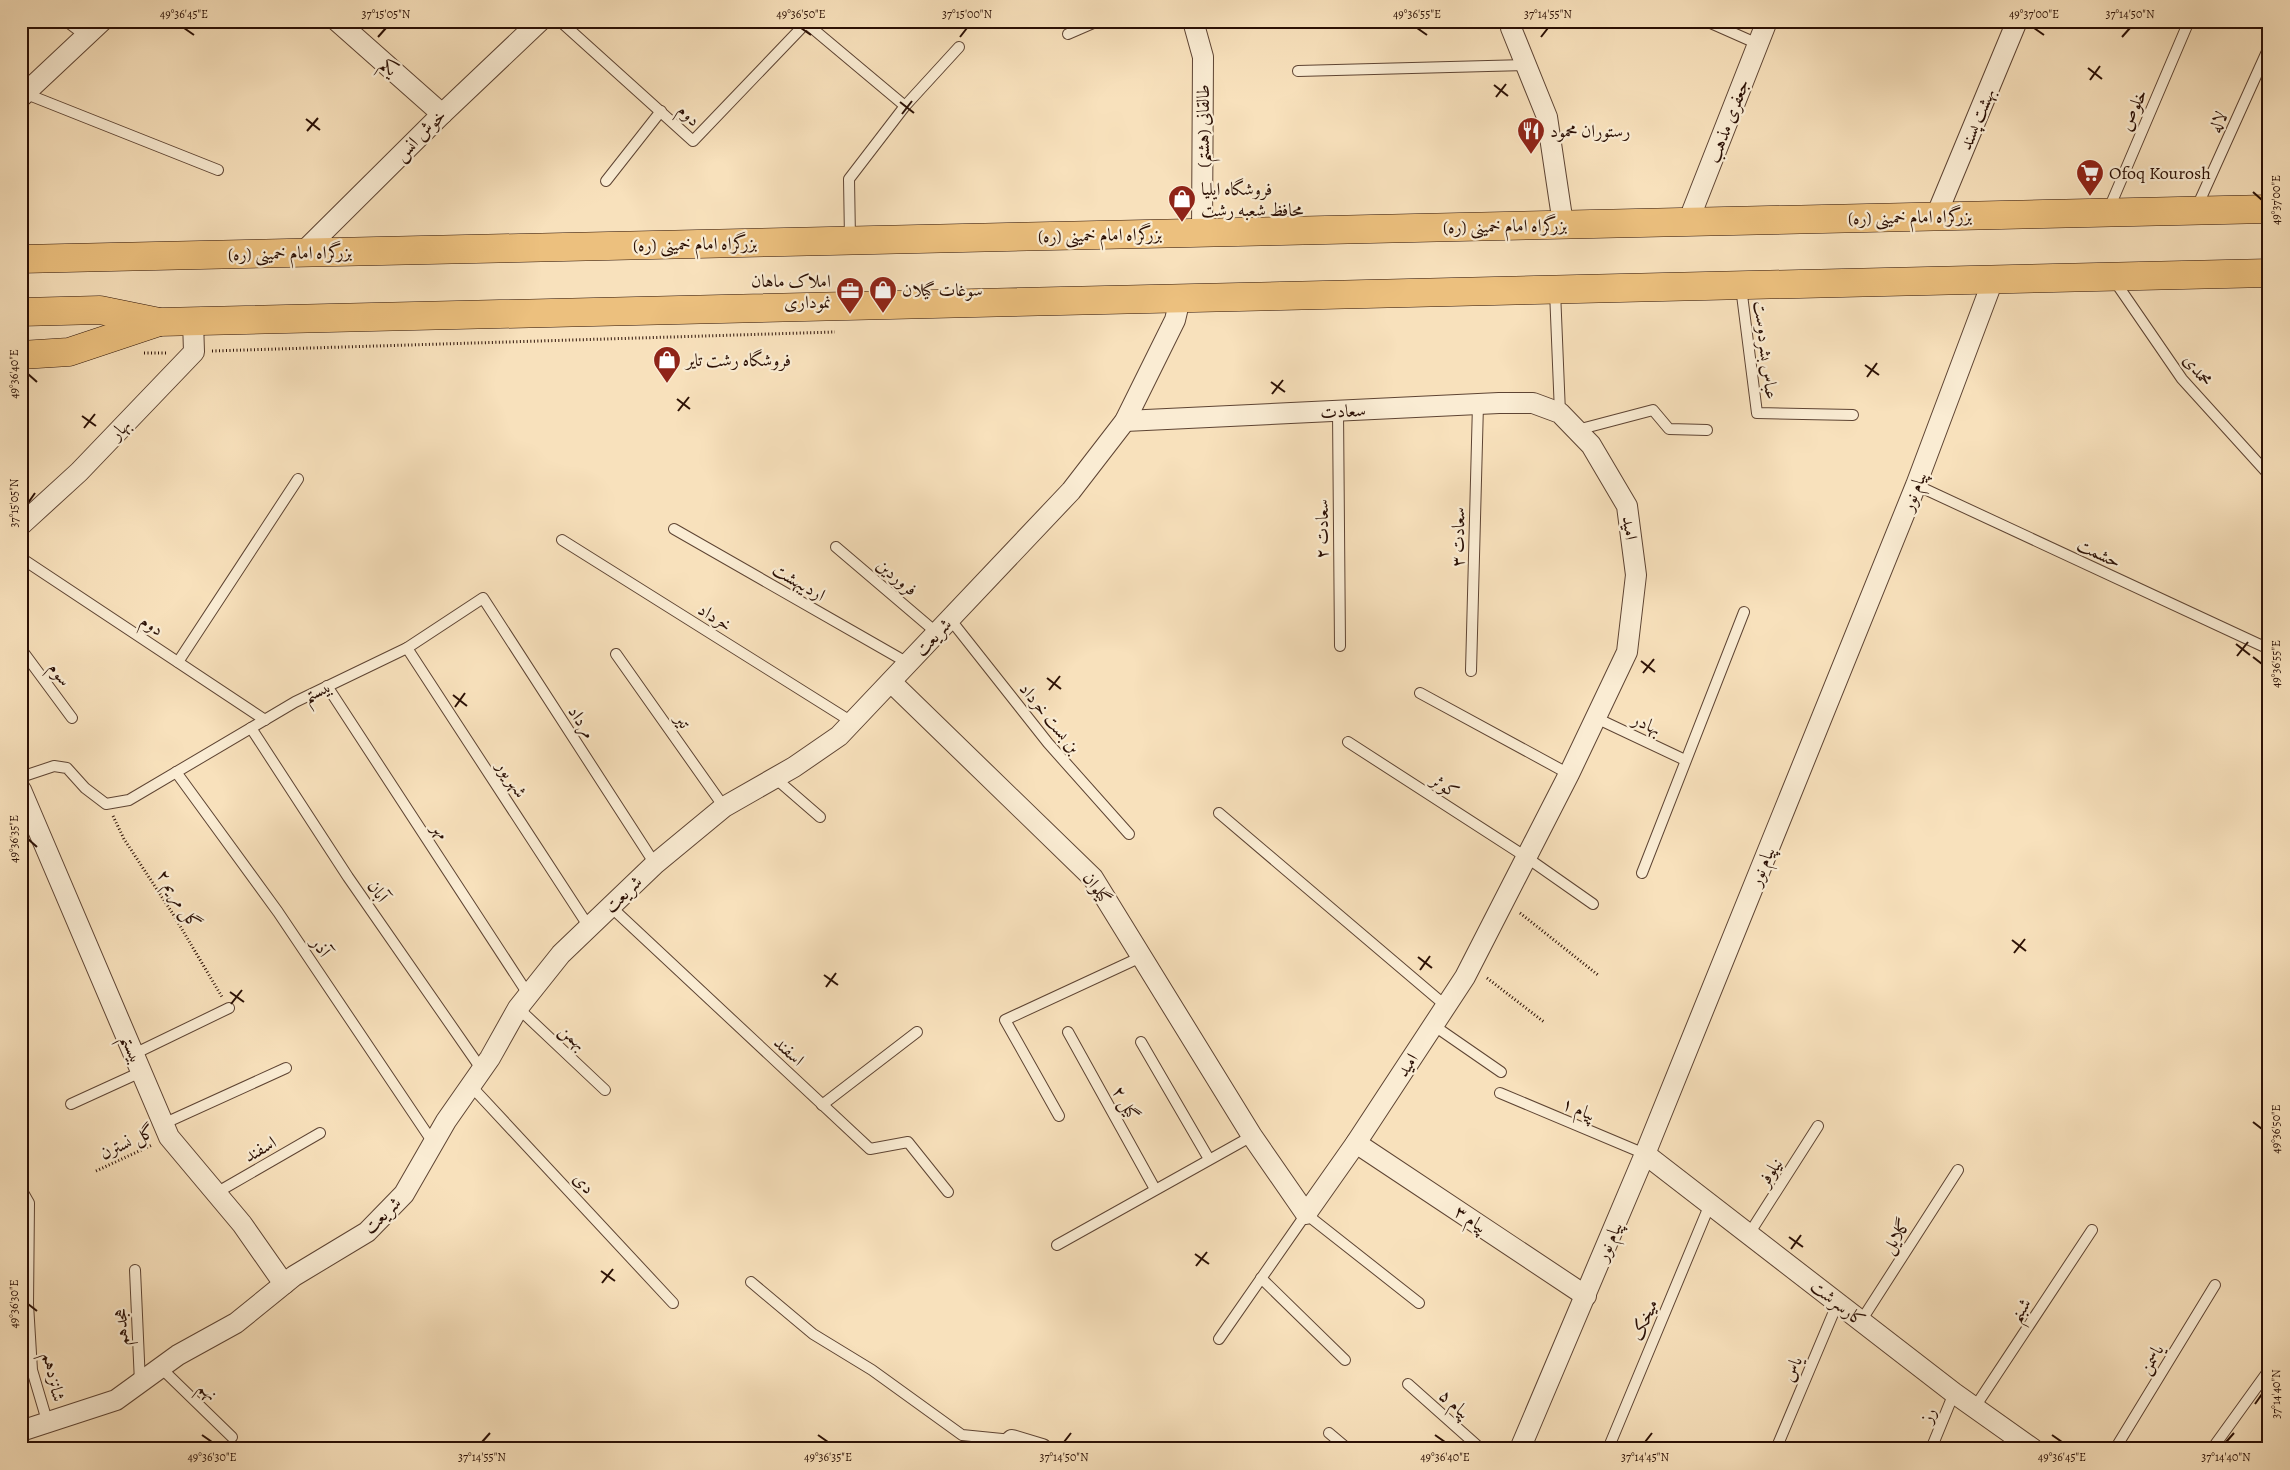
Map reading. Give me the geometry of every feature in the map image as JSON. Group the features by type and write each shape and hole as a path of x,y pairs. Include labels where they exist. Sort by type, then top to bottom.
{"highway":[{"name":"بزرگراه امام خمینی (ره)","path":"21,258 2269,209"},
{"path":"21,312 106,310 160,322 193,322 2269,273"},
{"path":"21,354 69,352 160,322"}],"street":[{"path":"22,94 102,21"},
{"name":"یکم","path":"336,21 442,114"},
{"name":"خوش انس","path":"303,252 442,114 540,21"},
{"name":"طالقانی (هشتم)","path":"1193,21 1203,57 1202,232"},
{"path":"1511,21 1511,28 1547,117 1562,224"},
{"name":"جعفری مذهب","path":"1688,222 1767,21"},
{"name":"بهشت پسند","path":"1936,216 2018,21"},
{"name":"پیام نور","path":"1520,1449 1645,1154 1916,485 1993,280"},
{"name":"شریعت","path":"21,1431 48,1424 116,1400 161,1368 236,1323 284,1284 367,1232 404,1194 446,1120 477,1078 523,1001 561,954 655,864 724,807 775,778 839,736 1071,491 1125,421 1175,320 1180,299"},
{"name":"بهار","path":"21,525 79,472 194,352 193,322"},
{"name":"سعادت","path":"1125,421 1478,404 1533,403 1560,413"},
{"name":"امید","path":"1306,1214 1356,1143 1471,966 1569,774 1627,652 1636,575 1627,506 1591,445 1560,413"},
{"name":"گیلوان","path":"891,682 1093,878 1252,1136 1306,1214"},
{"name":"بیستم","path":"21,790 166,1131 242,1224 284,1284"},
{"name":"پیام ۳","path":"1356,1143 1586,1296"},
{"name":"کارسرشت","path":"1645,1154 1954,1393 2033,1449"},
{"path":"1012,1440 1042,1449"}],"lane":[{"path":"66,21 86,36"},
{"name":"دوم","path":"560,21 693,141 807,22"},
{"path":"1068,34 1098,21"},
{"path":"1706,21 1758,44"},
{"name":"خلوص","path":"2107,212 2189,21"},
{"path":"807,22 905,106"},
{"path":"850,240 849,179 905,106 959,47"},
{"name":"لاله","path":"2196,210 2269,47"},
{"path":"1298,71 1526,65"},
{"path":"22,94 218,170"},
{"path":"606,181 661,111"},
{"name":"محمدی","path":"2112,277 2182,379 2269,475"},
{"name":"عباس بشردوست","path":"1741,286 1757,413 1853,415"},
{"path":"1555,290 1560,413"},
{"name":"سعادت ۳","path":"1471,671 1478,404"},
{"path":"1577,430 1653,410 1668,429 1708,430"},
{"name":"سعادت ۲","path":"1338,411 1340,646"},
{"path":"178,662 298,479"},
{"name":"حشمت","path":"1916,485 2269,649"},
{"name":"اردیبهشت","path":"674,530 908,663"},
{"name":"خرداد","path":"562,540 852,722"},
{"name":"فروردین","path":"836,547 943,626"},
{"name":"دوم","path":"21,558 265,720"},
{"name":"بیستم","path":"106,804 129,800 251,728 327,686 407,648 482,598"},
{"name":"مرداد","path":"482,598 655,864"},
{"path":"1642,873 1744,612"},
{"name":"بن بست خرداد","path":"943,626 1129,834"},
{"name":"شهریور","path":"407,648 589,927"},
{"name":"سوم","path":"21,649 72,718"},
{"name":"تیر","path":"616,654 724,807"},
{"name":"مهر","path":"327,686 523,1001"},
{"path":"1420,693 1569,774"},
{"name":"بهادر","path":"1596,718 1685,760"},
{"name":"آبان","path":"251,728 477,1078"},
{"name":"کوثر","path":"1348,742 1526,856 1593,904"},
{"path":"21,777 54,766 67,768 85,788 106,804"},
{"name":"آذر","path":"176,772 278,912 434,1144"},
{"path":"775,778 820,817"},
{"path":"1219,813 1446,1006"},
{"name":"اسفند","path":"611,907 870,1149 908,1142 948,1192"},
{"path":"1059,1116 1004,1020 1141,957"},
{"name":"بهمن","path":"523,1001 605,1090"},
{"path":"72,1104 229,1008"},
{"path":"1433,1025 1502,1072"},
{"path":"822,1104 917,1032"},
{"name":"گیل ۲","path":"1068,1032 1155,1189"},
{"path":"1141,1042 1209,1159"},
{"path":"166,1131 286,1068"},
{"name":"دی","path":"477,1078 673,1303"},
{"name":"پیام ۱","path":"1500,1094 1645,1154"},
{"name":"نیلوفر","path":"1749,1234 1818,1126"},
{"name":"اسفند","path":"216,1193 320,1133"},
{"path":"1057,1245 1252,1136"},
{"name":"گلایل","path":"1861,1320 1958,1170"},
{"name":"شانزدهم","path":"21,1189 29,1203 28,1304 32,1370 48,1424"},
{"name":"میخک","path":"1608,1449 1710,1204"},
{"path":"1306,1214 1419,1302"},
{"name":"امید","path":"1219,1338 1306,1214"},
{"name":"شبنم","path":"1975,1407 2092,1230"},
{"name":"هجدهم","path":"135,1270 140,1383"},
{"path":"1261,1278 1345,1360"},
{"path":"751,1282 813,1334 872,1370 962,1435 1012,1440"},
{"name":"یاسمن","path":"2115,1449 2215,1285"},
{"name":"یاس","path":"1776,1449 1838,1302"},
{"name":"نهم","path":"161,1368 232,1437"},
{"path":"2212,1449 2269,1370"},
{"name":"پیام ۵","path":"1408,1384 1481,1449"},
{"name":"رز","path":"1931,1449 1954,1393"},
{"path":"1329,1433 1348,1449"}],"path":[{"name":"گل مریم ۲","path":"106,804 124,840 173,914 229,1008"},
{"path":"1504,900 1598,975"},
{"path":"1471,966 1544,1022"},
{"name":"گل نسترن","path":"96,1171 166,1131"}],"place":[{"name":"رستوران محمود","path":"1531,155"},
{"name":"Ofoq Kourosh","path":"2090,197"},
{"name":"فروشگاه ایلیا محافظ شعبه رشت","path":"1182,223"},
{"name":"سوغات گیلان","path":"883,314"},
{"name":"املاک ماهان نموداری","path":"850,315"},
{"name":"فروشگاه رشت تاير","path":"667,384"}]}
